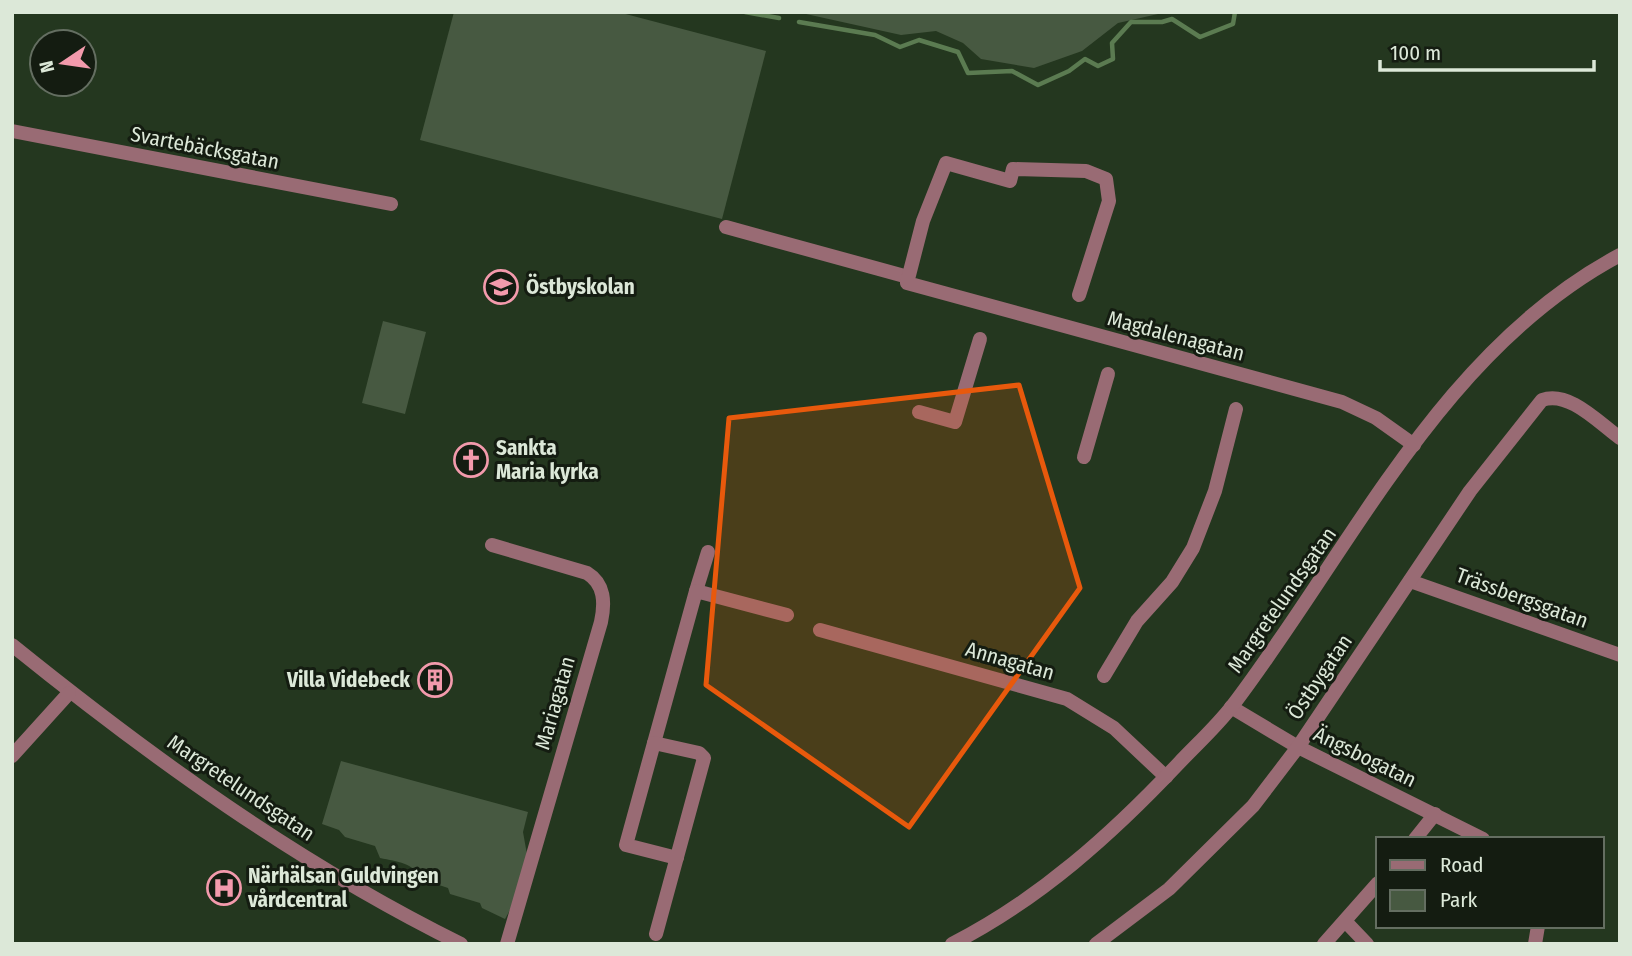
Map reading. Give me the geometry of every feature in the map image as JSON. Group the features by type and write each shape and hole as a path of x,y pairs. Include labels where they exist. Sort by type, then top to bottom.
{"street":[{"name":"Svartebäcksgatan","path":"12,131 391,204"},
{"path":"913,282 923,221 946,163 1010,181 1013,169 1086,171 1106,179 1109,201 1079,295"},
{"name":"Magdalenagatan","path":"726,226 913,282 1342,402 1376,418 1414,445"},
{"name":"Margretelundsgatan","path":"952,944 1017,906 1075,864 1166,777 1231,707 1414,445 1487,355 1551,301 1620,255"},
{"path":"919,412 955,422 980,339"},
{"path":"1084,457 1108,374"},
{"name":"Östbygatan","path":"1096,944 1169,889 1253,806 1298,747 1470,491 1542,400 1551,397 1567,401 1620,438"},
{"path":"1104,676 1137,621 1155,597 1172,582 1193,548 1216,491 1236,410"},
{"name":"Mariagatan","path":"492,545 587,573 596,578 603,597 601,622 507,944"},
{"path":"677,858 626,845 708,552"},
{"name":"Trässbergsgatan","path":"1410,581 1620,655"},
{"path":"696,591 788,615"},
{"name":"Annagatan","path":"820,630 1067,699 1114,728 1166,777"},
{"name":"Margretelundsgatan","path":"12,645 69,693 241,817 408,917 461,944"},
{"path":"12,756 69,693"},
{"name":"Ängsbogatan","path":"1231,707 1298,747 1479,837"},
{"path":"654,743 699,753 704,758 656,933"},
{"path":"1417,837 1435,814"},
{"path":"1324,944 1376,885"},
{"path":"1346,922 1367,944"}],"highlighted area":[{"path":"1019,385 1080,588 909,827 706,685 729,418"}],"green space":[{"path":"454,12 618,12 766,51 722,219 420,140"},
{"path":"797,12 1167,12 1118,23 1082,51 1034,68 981,59 963,43 936,31 901,35"},
{"path":"383,321 426,332 405,414 362,403"},
{"path":"341,761 528,812 523,832 528,860 521,890 505,919 482,908 480,903 450,894 448,888 421,879 409,866 380,858 375,846 345,837 339,830 322,824"}],"waterway":[{"path":"745,12 779,18"},
{"path":"799,22 875,35 900,47 919,40 958,52 968,73 1012,71 1038,85 1069,71 1085,59 1098,66 1113,59 1112,43 1131,22 1162,22 1172,19 1200,37 1233,24 1235,12"}],"place":[{"name":"Östbyskolan","path":"501,287"},
{"name":"Sankta Maria kyrka","path":"471,460"},
{"name":"Villa Videbeck","path":"435,680"},
{"name":"Närhälsan Guldvingen vårdcentral","path":"224,888"}]}
